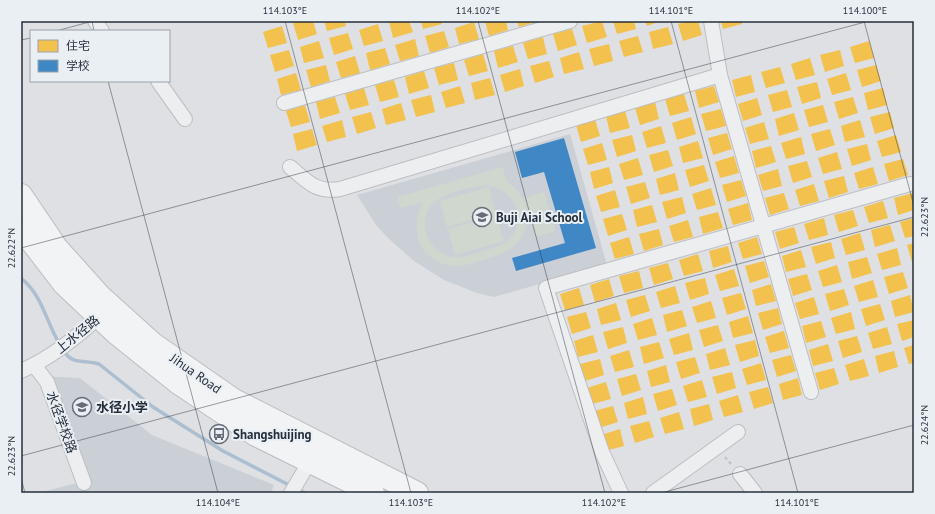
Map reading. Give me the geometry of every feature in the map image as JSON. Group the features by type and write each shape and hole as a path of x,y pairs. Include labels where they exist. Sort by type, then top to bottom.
{"main road":[{"name":"Jihua Road","path":"21,195 56,248 97,318 152,343 234,400 417,493"},
{"name":"Jihua Road","path":"21,228 64,284 97,318 177,382 256,435 373,493"}],"street":[{"path":"95,21 101,30"},
{"path":"284,103 570,21"},
{"path":"711,21 720,75 811,392"},
{"path":"290,167 317,189 328,191 340,189 720,75"},
{"path":"159,82 185,119"},
{"path":"621,493 602,452 546,288 910,184"},
{"name":"上水径路","path":"21,371 38,363 97,318"},
{"name":"水径学校路","path":"38,363 47,382 84,483"},
{"path":"653,493 738,432"},
{"path":"291,493 310,461"},
{"path":"740,474 755,493"}],"path":[{"path":"717,448 740,474"}],"shaded area":[{"name":"Buji Aiai School","path":"570,134 607,265 494,297 477,293 444,280 414,261 376,225 357,195"},
{"path":"503,167 509,184 517,190 524,202 527,211 527,220 522,237 504,253 488,259 460,266 447,265 429,256 423,249 419,240 417,221 423,202 400,208 397,197","holes":["485,185 495,187 510,197 515,204 518,213 518,222 509,239 495,247 464,257 445,255 437,250 431,243 425,226 429,208 436,201 453,192"]},
{"path":"489,187 496,213 447,227 440,201"},
{"path":"544,192 555,231 536,237 524,198"},
{"path":"496,215 504,241 455,255 448,229"},
{"name":"水径小学","path":"38,376 80,378 152,435 274,485 271,493 38,493 77,483"}],"building: 住宅":[{"path":"300,21 313,21 317,34 298,40 293,23"},
{"path":"324,21 345,21 346,26 327,31"},
{"path":"389,21 409,21 413,32 393,38"},
{"path":"421,21 441,21 442,24 423,29"},
{"path":"485,21 506,21 508,30 489,36"},
{"path":"517,21 539,21 519,27"},
{"path":"602,21 607,37 587,43 582,26"},
{"path":"613,21 634,21 636,29 617,34"},
{"path":"645,21 661,21 647,26"},
{"path":"689,21 698,21 702,35 683,41 678,24"},
{"path":"721,21 742,21 742,24 723,29"},
{"path":"474,22 479,39 459,44 455,28"},
{"path":"378,24 383,41 364,46 359,30"},
{"path":"282,26 287,43 268,48 263,32"},
{"path":"668,27 673,44 653,49 649,32"},
{"path":"572,29 577,45 558,51 553,34"},
{"path":"444,31 449,47 430,53 425,36"},
{"path":"348,33 353,49 334,55 329,38"},
{"path":"638,36 643,52 624,57 619,41"},
{"path":"543,37 547,54 528,59 523,43"},
{"path":"415,39 419,56 400,61 395,45"},
{"path":"319,41 324,58 304,63 300,47"},
{"path":"869,41 874,58 855,63 850,47"},
{"path":"609,44 613,61 594,66 589,49"},
{"path":"513,46 518,62 498,68 494,51"},
{"path":"385,48 390,64 370,70 366,53"},
{"path":"289,50 294,66 275,72 270,55"},
{"path":"840,50 844,66 825,72 820,55"},
{"path":"579,52 584,69 564,74 560,58"},
{"path":"483,54 488,71 469,76 464,60"},
{"path":"355,56 360,73 341,78 336,62"},
{"path":"810,58 815,75 796,80 791,64"},
{"path":"549,61 554,77 535,83 530,66"},
{"path":"454,63 458,80 439,85 434,68"},
{"path":"326,65 330,81 311,87 306,70"},
{"path":"876,65 881,81 862,87 857,70"},
{"path":"780,67 785,83 766,88 761,72"},
{"path":"520,69 524,86 505,92 500,75"},
{"path":"424,71 429,88 409,94 405,77"},
{"path":"296,73 301,90 281,95 277,79"},
{"path":"846,73 851,90 832,95 827,79"},
{"path":"751,75 755,92 736,97 732,80"},
{"path":"490,78 495,95 475,100 471,83"},
{"path":"394,80 399,97 380,102 375,85"},
{"path":"817,82 821,98 802,104 797,87"},
{"path":"460,86 465,103 446,108 441,92"},
{"path":"714,86 719,102 699,108 695,91"},
{"path":"364,88 369,105 350,110 345,94"},
{"path":"883,88 887,105 868,110 864,93"},
{"path":"787,90 792,107 773,112 768,95"},
{"path":"684,94 689,111 670,116 665,99"},
{"path":"431,95 435,112 416,117 411,100"},
{"path":"335,97 340,113 320,119 316,102"},
{"path":"853,97 858,113 839,119 834,102"},
{"path":"757,98 762,115 743,121 738,104"},
{"path":"655,102 659,119 640,125 635,108"},
{"path":"401,103 406,120 386,125 382,109"},
{"path":"305,105 310,122 291,127 286,111"},
{"path":"823,105 828,122 809,127 804,110"},
{"path":"721,109 726,126 706,131 701,114"},
{"path":"625,111 630,128 610,133 606,116"},
{"path":"371,112 376,128 357,134 352,117"},
{"path":"890,112 894,128 875,134 870,117"},
{"path":"794,113 799,130 779,136 775,119"},
{"path":"691,117 696,134 677,140 672,123"},
{"path":"595,119 600,136 581,142 576,125"},
{"path":"342,120 346,137 327,142 322,126"},
{"path":"860,120 865,137 845,142 841,126"},
{"path":"764,122 769,139 750,144 745,128"},
{"path":"661,126 666,143 647,148 642,132"},
{"path":"312,129 317,145 297,151 293,134"},
{"path":"830,129 835,145 816,151 811,134"},
{"path":"727,133 732,149 713,155 708,138"},
{"path":"632,135 636,151 617,157 612,140"},
{"path":"896,135 901,152 882,157 877,141"},
{"path":"801,137 805,154 786,159 781,143"},
{"path":"698,141 703,158 683,163 679,147"},
{"path":"602,143 607,160 588,165 583,149"},
{"path":"867,144 871,160 852,166 847,149"},
{"path":"771,146 776,162 756,168 752,151"},
{"path":"668,150 673,166 654,172 649,155"},
{"path":"837,152 842,169 823,174 818,158"},
{"path":"734,156 739,173 720,178 715,162"},
{"path":"638,158 643,175 624,180 619,164"},
{"path":"903,159 908,175 889,181 884,164"},
{"path":"807,161 812,177 793,183 788,166"},
{"path":"704,165 709,181 690,187 685,170"},
{"path":"609,167 613,183 594,189 590,172"},
{"path":"873,167 878,184 859,189 854,173"},
{"path":"778,169 782,186 763,191 758,175"},
{"path":"675,173 679,190 660,195 656,179"},
{"path":"844,176 848,192 829,198 824,181"},
{"path":"741,180 746,196 727,202 722,185"},
{"path":"645,182 650,198 631,204 626,187"},
{"path":"814,184 819,201 800,206 795,190"},
{"path":"711,188 716,205 697,210 692,194"},
{"path":"615,190 620,207 601,212 596,196"},
{"path":"784,193 789,209 770,215 765,198"},
{"path":"913,193 914,210 898,215 894,198"},
{"path":"682,197 686,213 667,219 662,202"},
{"path":"883,201 888,218 869,223 864,207"},
{"path":"748,203 752,220 733,225 728,209"},
{"path":"652,205 657,222 637,227 633,210"},
{"path":"853,210 858,226 839,232 834,215"},
{"path":"718,212 723,228 703,234 699,217"},
{"path":"622,214 627,230 608,236 603,219"},
{"path":"824,218 828,235 809,240 804,224"},
{"path":"914,218 914,236 905,238 900,222"},
{"path":"688,220 693,237 674,242 669,226"},
{"path":"890,225 895,241 875,247 871,230"},
{"path":"794,227 799,243 780,249 775,232"},
{"path":"659,229 663,245 644,251 639,234"},
{"path":"860,233 865,250 846,255 841,239"},
{"path":"629,237 634,254 615,259 610,243"},
{"path":"757,237 762,254 743,259 738,243"},
{"path":"831,242 835,258 816,264 811,247"},
{"path":"914,243 914,261 912,262 907,245"},
{"path":"728,246 732,262 713,268 709,251"},
{"path":"897,248 901,265 882,270 877,254"},
{"path":"801,250 806,267 786,272 782,256"},
{"path":"698,254 703,271 684,276 679,260"},
{"path":"867,257 872,273 852,279 848,262"},
{"path":"764,261 769,277 750,283 745,266"},
{"path":"668,263 673,279 654,285 649,268"},
{"path":"837,265 842,282 823,287 818,271"},
{"path":"734,269 739,286 720,291 715,275"},
{"path":"639,271 643,288 624,293 619,276"},
{"path":"903,272 908,288 889,294 884,277"},
{"path":"807,274 812,290 793,296 788,279"},
{"path":"705,278 709,294 690,300 685,283"},
{"path":"609,279 614,296 595,302 590,285"},
{"path":"873,280 878,297 859,302 854,286"},
{"path":"771,284 776,301 756,306 752,290"},
{"path":"675,286 680,303 661,308 656,292"},
{"path":"579,288 584,305 565,310 560,294"},
{"path":"844,289 849,305 830,311 825,294"},
{"path":"741,293 746,309 727,315 722,298"},
{"path":"645,295 650,311 631,317 626,300"},
{"path":"910,295 914,312 895,317 891,301"},
{"path":"814,297 819,314 800,319 795,303"},
{"path":"711,301 716,318 697,323 692,307"},
{"path":"616,303 621,320 601,325 597,309"},
{"path":"880,304 885,320 866,326 861,309"},
{"path":"778,308 782,324 763,330 758,313"},
{"path":"682,310 687,326 667,332 663,315"},
{"path":"586,312 591,328 572,334 567,317"},
{"path":"851,312 855,329 836,334 831,318"},
{"path":"748,316 753,333 733,338 729,322"},
{"path":"652,318 657,335 638,340 633,324"},
{"path":"914,320 914,337 902,341 897,324"},
{"path":"821,321 826,337 806,343 802,326"},
{"path":"718,325 723,341 704,347 699,330"},
{"path":"623,327 627,343 608,349 603,332"},
{"path":"887,327 892,344 873,349 868,333"},
{"path":"784,331 789,348 770,353 765,337"},
{"path":"689,333 693,350 674,355 669,339"},
{"path":"593,335 598,352 578,357 574,341"},
{"path":"857,336 862,352 843,358 838,341"},
{"path":"755,340 759,356 740,362 735,345"},
{"path":"659,342 664,358 644,364 640,347"},
{"path":"828,344 833,361 813,366 809,350"},
{"path":"914,345 914,363 909,364 904,348"},
{"path":"725,348 730,365 710,370 706,354"},
{"path":"629,350 634,367 615,372 610,356"},
{"path":"894,351 898,367 879,373 875,356"},
{"path":"791,355 796,371 777,377 772,360"},
{"path":"695,357 700,373 681,379 676,362"},
{"path":"600,359 604,375 585,381 580,364"},
{"path":"864,359 869,376 850,381 845,365"},
{"path":"761,363 766,380 747,385 742,369"},
{"path":"666,365 670,382 651,387 647,371"},
{"path":"834,368 839,384 820,390 815,373"},
{"path":"732,372 736,388 717,394 712,377"},
{"path":"636,374 641,390 622,396 617,379"},
{"path":"798,378 802,395 783,400 779,384"},
{"path":"702,380 707,397 688,402 683,386"},
{"path":"606,382 611,399 592,404 587,388"},
{"path":"768,387 773,403 754,409 749,392"},
{"path":"672,389 677,405 658,411 653,394"},
{"path":"738,395 743,412 724,417 719,401"},
{"path":"643,397 647,414 628,419 624,403"},
{"path":"709,404 713,420 694,426 690,409"},
{"path":"613,406 618,422 599,428 594,411"},
{"path":"679,412 684,429 665,434 660,418"},
{"path":"649,421 654,437 635,443 630,426"},
{"path":"620,429 624,446 605,451 601,435"}],"building: 学校":[{"path":"564,138 596,248 516,271 512,258 565,243 544,172 522,178 515,152"}],"waterway":[{"path":"21,278 39,301 60,345"},
{"path":"63,350 67,355 75,360 99,364 153,407 223,451 291,486"},
{"path":"297,489 305,493"}],"place":[{"name":"Buji Aiai School","path":"482,217"},
{"name":"水径小学","path":"82,407"},
{"name":"Shangshuijing","path":"219,434"}]}
